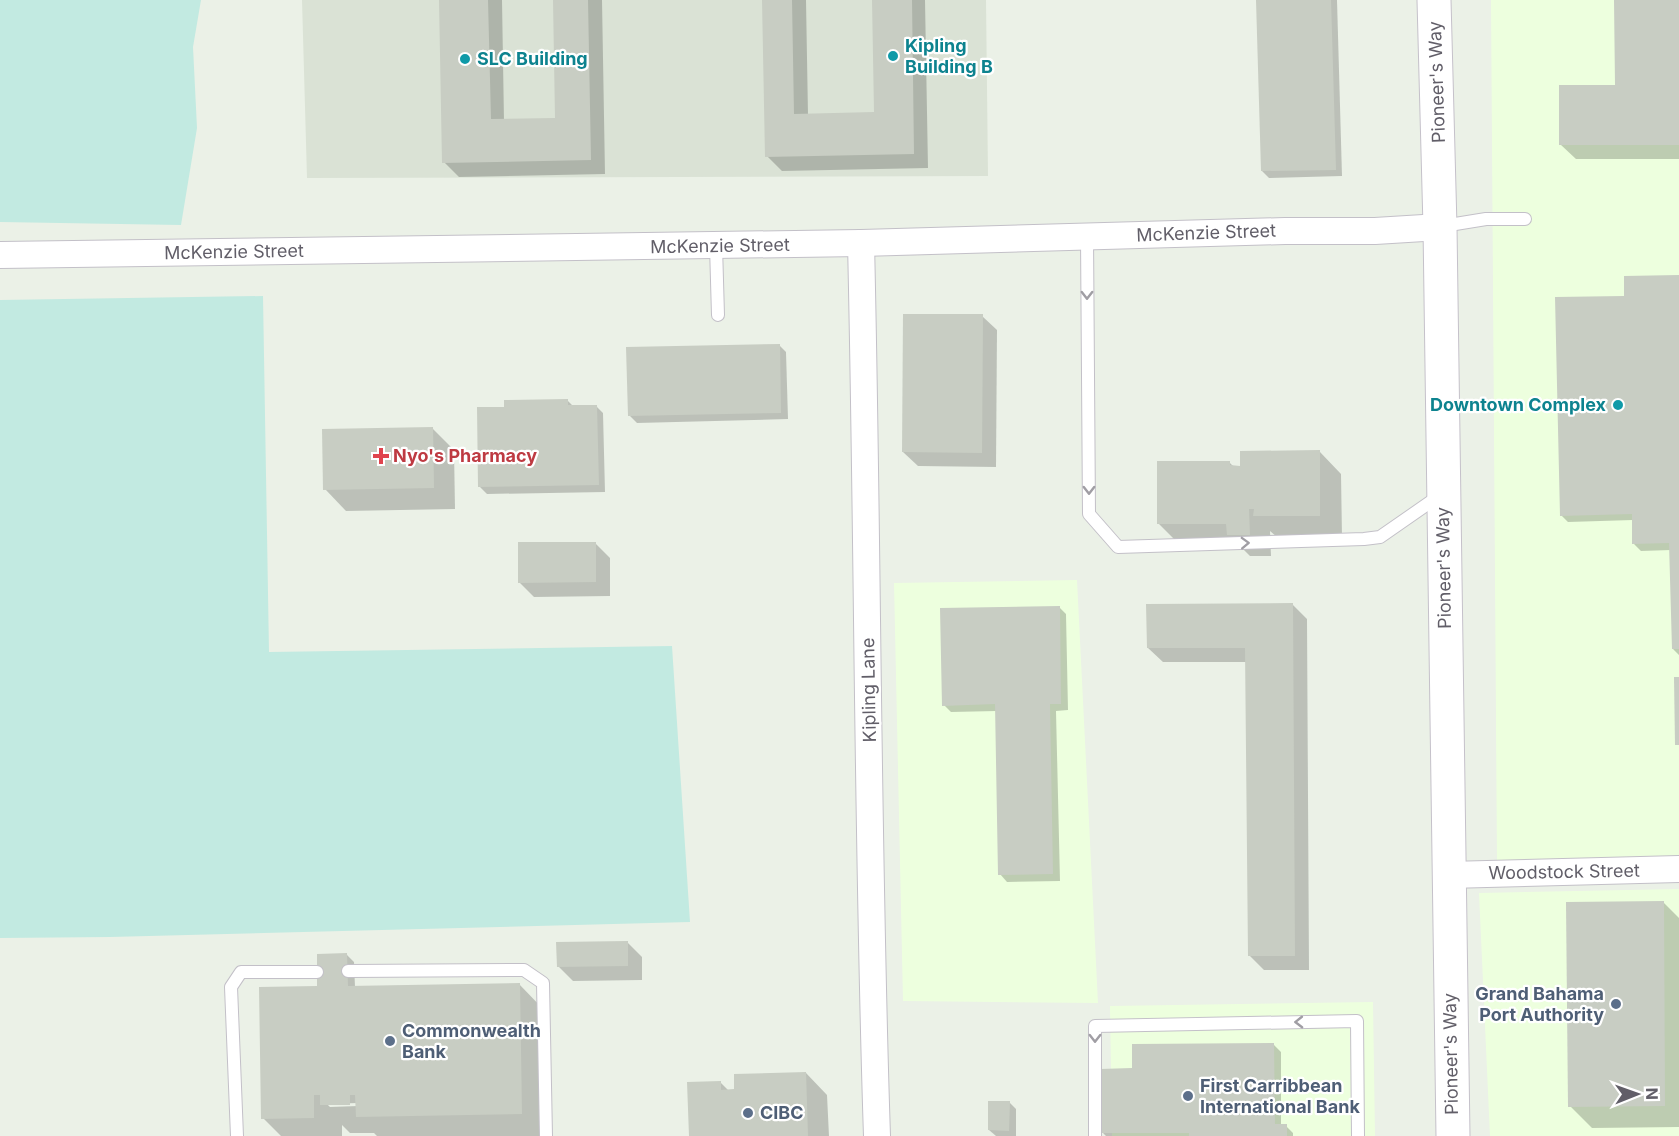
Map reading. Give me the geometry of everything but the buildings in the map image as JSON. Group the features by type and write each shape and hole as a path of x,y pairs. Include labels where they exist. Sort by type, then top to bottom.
{"main road":[{"name":"Pioneer's Way","path":"1434,0 1440,227 1453,1136"}],"street":[{"name":"McKenzie Street","path":"0,255 716,246 1375,231 1440,227"},
{"name":"Kipling Lane","path":"861,243 867,489 871,943 877,1136"},
{"name":"Woodstock Street","path":"1448,875 1679,869"}],"lane":[{"path":"1440,227 1486,219 1525,219"},
{"path":"1087,236 1089,514 1118,547 1364,540 1380,537 1443,493"},
{"path":"716,246 718,315"},
{"path":"348,971 524,970 543,982 546,1136"},
{"path":"237,1136 231,987 241,972 317,972"},
{"path":"1095,1136 1095,1026 1357,1021 1358,1136"}],"shaded area":[{"path":"0,0 201,0 193,47 197,128 181,225 0,222"},
{"path":"302,0 986,0 988,176 307,178"},
{"path":"1491,0 1679,0 1679,858 1497,864"},
{"path":"263,296 269,652 672,646 690,922 0,938 0,300"},
{"path":"1077,580 1098,1003 903,1001 894,583"},
{"path":"1679,889 1679,1136 1490,1136 1479,893"},
{"path":"1373,1002 1375,1136 1112,1136 1110,1006"}],"place":[{"name":"Kipling Building B","path":"893,56"},
{"name":"SLC Building","path":"465,59"},
{"name":"Downtown Complex","path":"1618,405"},
{"name":"Nyo's Pharmacy","path":"381,456"},
{"name":"Grand Bahama Port Authority","path":"1616,1004"},
{"name":"Commonwealth Bank","path":"390,1041"},
{"name":"First Carribbean International Bank","path":"1188,1096"},
{"name":"CIBC","path":"748,1113"}]}
